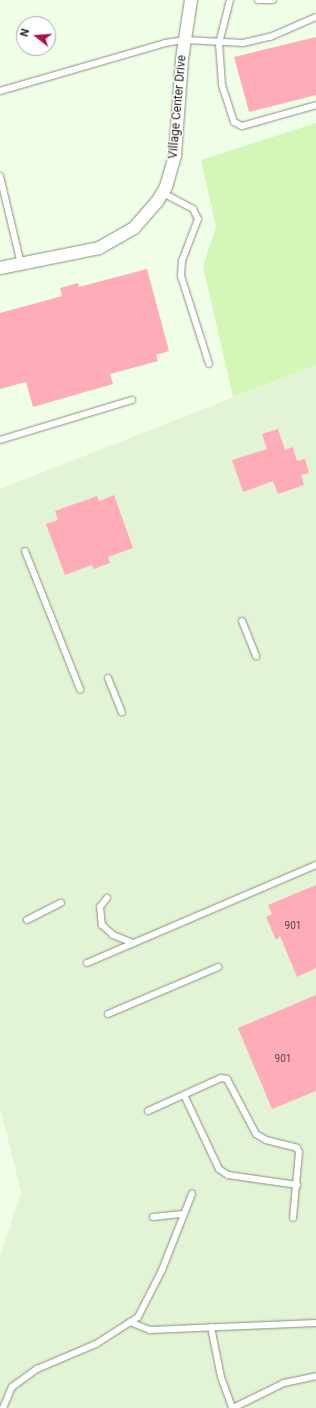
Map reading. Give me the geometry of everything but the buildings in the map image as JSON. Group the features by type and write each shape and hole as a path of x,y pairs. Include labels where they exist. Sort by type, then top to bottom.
{"street":[{"name":"Village Center Drive","path":"0,268 87,252 113,242 146,217 163,193 175,155 185,40 191,0"}],"lane":[{"path":"230,0 219,43 222,85 234,122 242,126 316,105"},
{"path":"258,0 273,0"},
{"path":"0,91 165,43 185,40 219,43 243,43 270,36 316,17"},
{"path":"0,176 21,264"},
{"path":"163,193 193,209 198,219 182,261 181,276 209,364"},
{"path":"0,440 132,400"},
{"path":"25,551 80,689"},
{"path":"242,621 256,656"},
{"path":"108,678 122,712"},
{"path":"87,963 316,865"},
{"path":"107,898 100,907 102,925 113,936 133,943"},
{"path":"27,920 61,904"},
{"path":"108,1014 218,967"},
{"path":"148,1111 221,1078 227,1079 256,1134 266,1140 297,1148 300,1155 293,1218"},
{"path":"184,1095 219,1169 228,1175 297,1185"},
{"path":"3,1408 12,1388 37,1369 96,1344 138,1317 162,1270 192,1194"},
{"path":"153,1217 183,1214"},
{"path":"130,1322 150,1330 316,1323"},
{"path":"211,1328 221,1378 232,1408 284,1383 316,1376"}],"shaded area":[{"path":"316,365 316,1408 0,1408 0,1257 21,1192 0,1108 0,489"}],"green space":[{"path":"316,123 316,365 233,397 203,266 216,227 201,160"}]}
